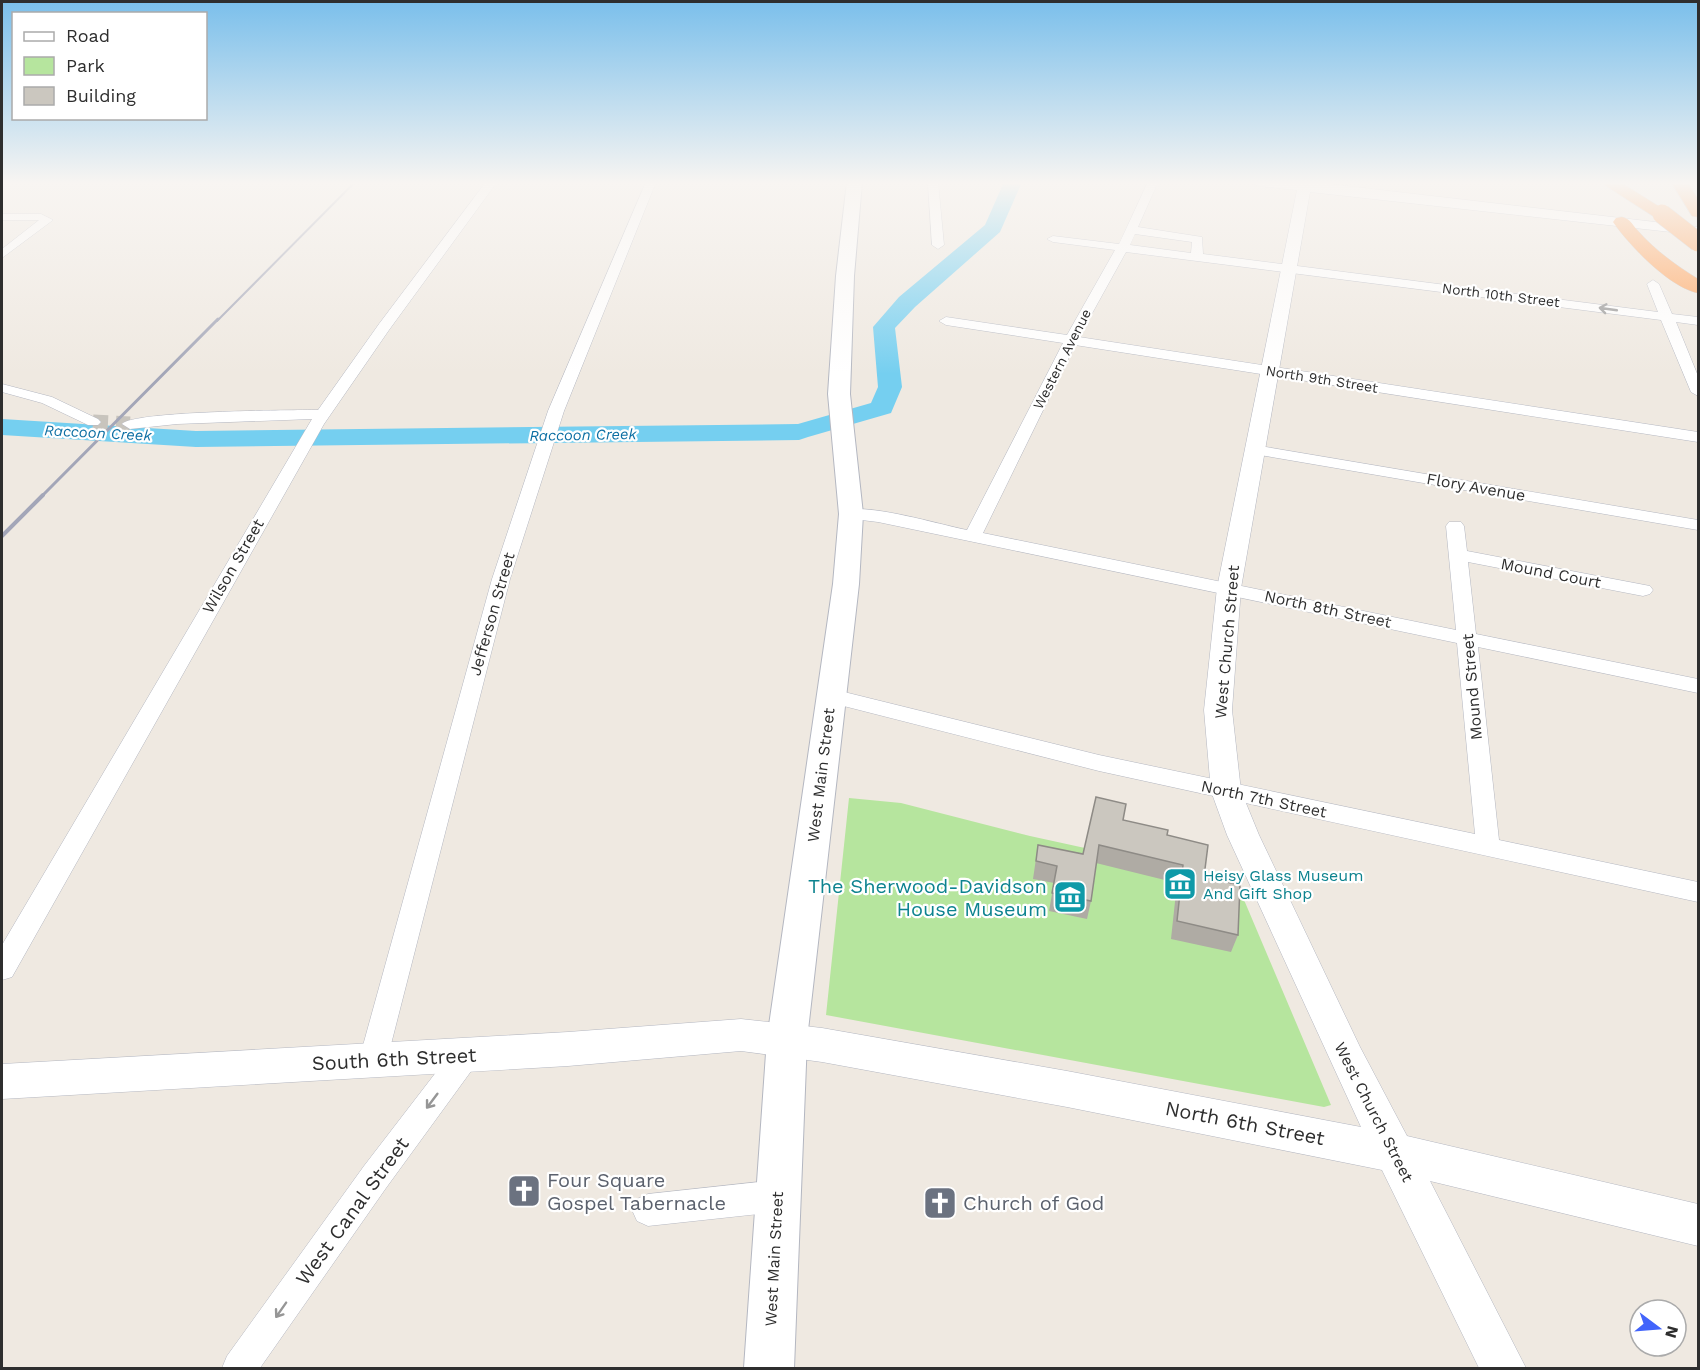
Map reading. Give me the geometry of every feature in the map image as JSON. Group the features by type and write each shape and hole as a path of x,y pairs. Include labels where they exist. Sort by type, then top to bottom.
{"highway":[{"path":"1642,246 1698,287"}],"main road":[{"name":"West Main Street","path":"769,1368 787,1039 846,584 851,514 839,394 848,246"}],"street":[{"name":"Wilson Street","path":"2,969 291,464 319,419 445,246"},
{"name":"Jefferson Street","path":"374,1060 492,608 556,411 624,246"},
{"name":"North 10th Street","path":"1114,246 1698,321"},
{"path":"1197,256 1198,246"},
{"name":"West Church Street","path":"1292,246 1230,588 1218,710 1226,791 1243,835 1342,1049 1503,1368"},
{"name":"Western Avenue","path":"972,537 1071,340 1123,247"},
{"path":"1653,284 1698,392"},
{"name":"North 9th Street","path":"946,321 1698,437"},
{"path":"2,388 47,400 93,423"},
{"path":"130,424 213,417 319,419"},
{"name":"Flory Avenue","path":"1254,450 1698,525"},
{"name":"North 8th Street","path":"851,514 878,516 1698,686"},
{"name":"Mound Street","path":"1455,526 1460,555 1488,848"},
{"name":"Mound Court","path":"1460,555 1643,590"},
{"name":"North 7th Street","path":"832,696 1099,763 1698,892"},
{"name":"South 6th Street","path":"2,1082 741,1035 787,1039"},
{"name":"North 6th Street","path":"787,1039 1067,1089 1395,1153 1698,1225"},
{"name":"West Canal Street","path":"239,1368 375,1177 467,1054"},
{"path":"648,1210 777,1196"}],"green space":[{"path":"849,798 901,803 1030,836 1236,881 1331,1105 1324,1107 826,1015"}],"building":[{"path":"1096,797 1126,804 1123,820 1168,830 1167,835 1208,845 1204,877 1240,885 1238,935 1177,921 1183,865 1099,845 1091,901 1052,893 1057,866 1036,861 1038,845 1083,854"}],"waterway":[{"name":"Raccoon Creek","path":"2,427 196,439 799,432 882,408 890,387 884,327 907,302 972,246"}],"tunnel":[{"path":"93,422 130,424"}],"railway":[{"path":"217,321 292,246"},
{"path":"42,496 218,319"},
{"path":"2,536 42,496"}],"place":[{"name":"Heisy Glass Museum And Gift Shop","path":"1180,884"},
{"name":"The Sherwood-Davidson House Museum","path":"1070,897"},
{"name":"Four Square Gospel Tabernacle","path":"524,1191"},
{"name":"Church of God","path":"940,1203"}]}
